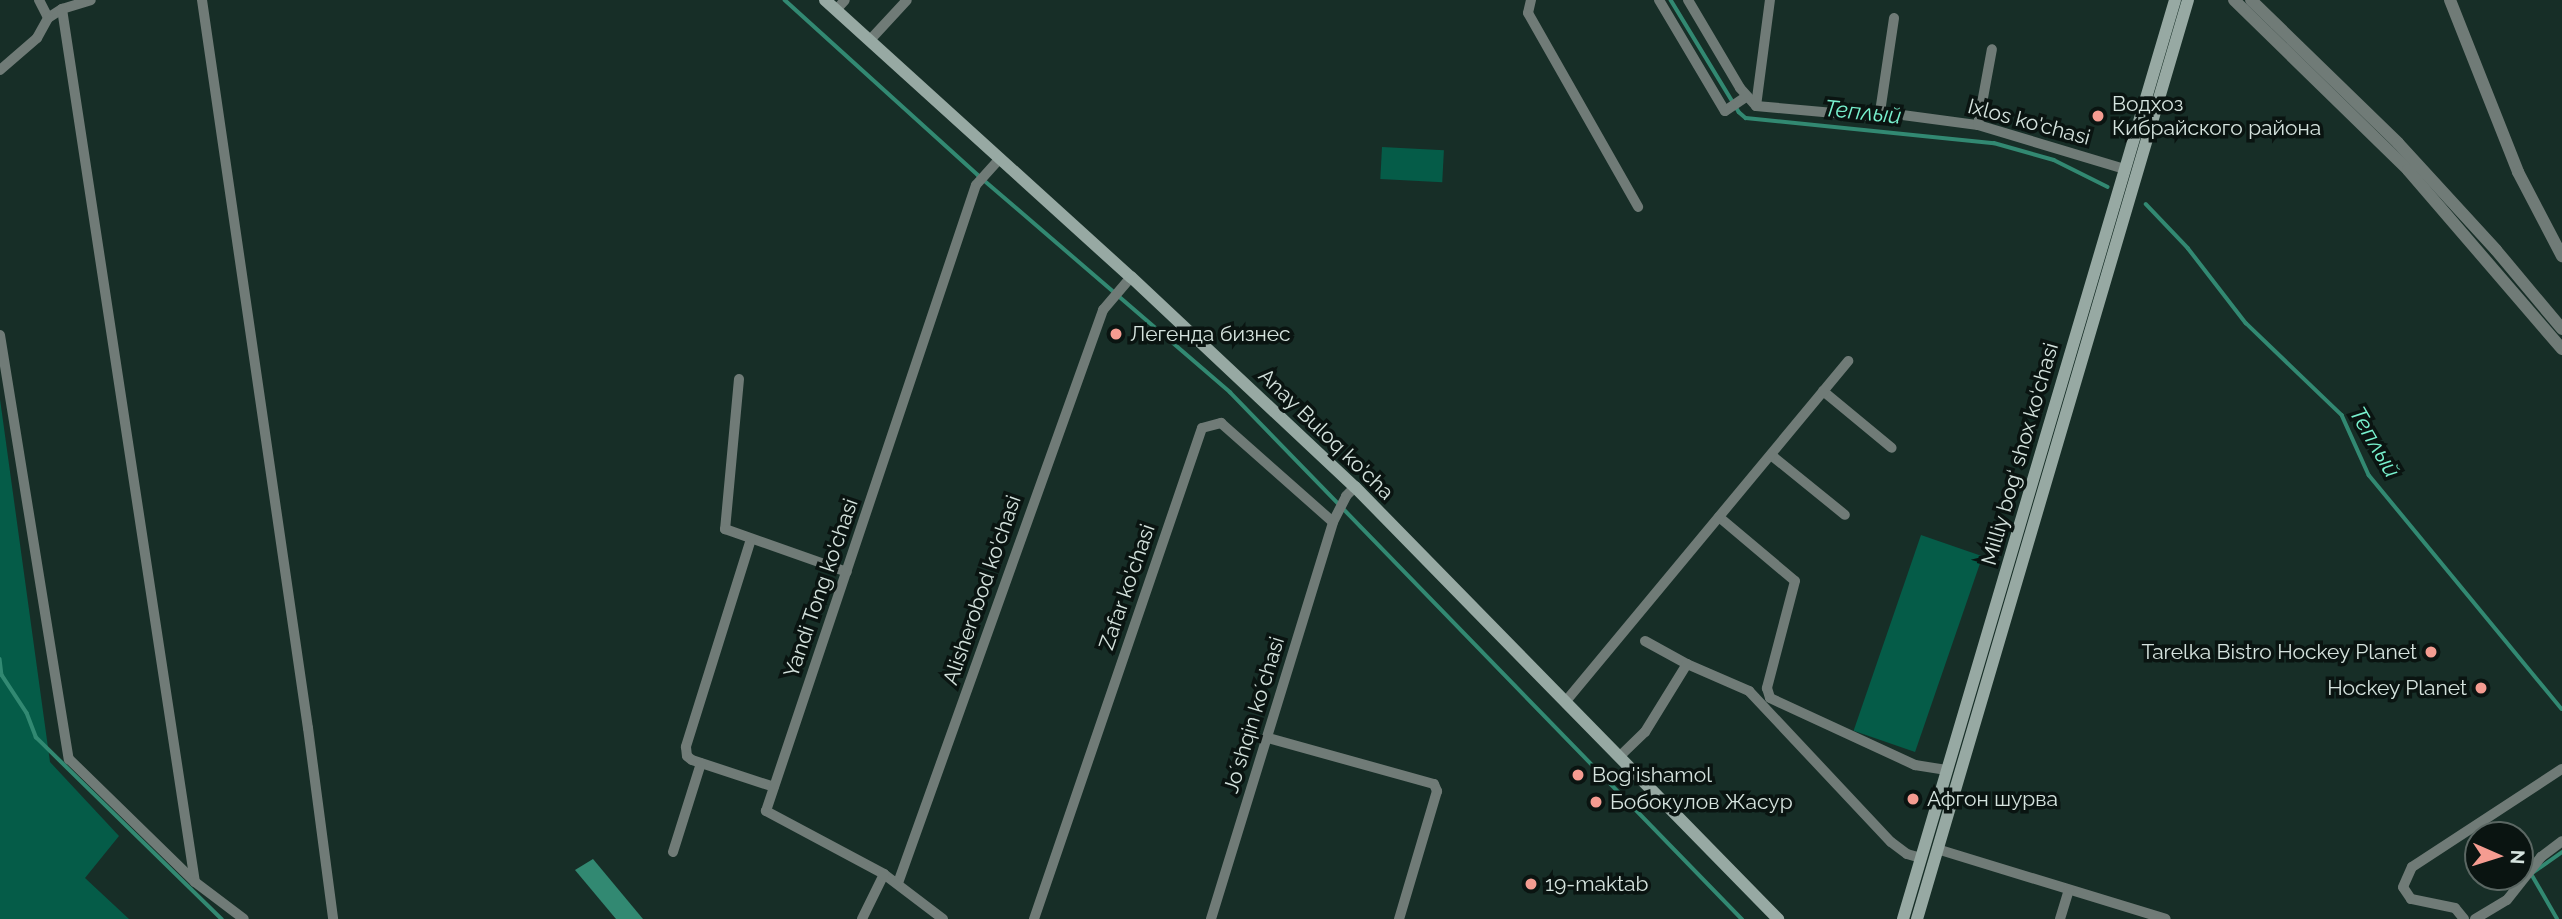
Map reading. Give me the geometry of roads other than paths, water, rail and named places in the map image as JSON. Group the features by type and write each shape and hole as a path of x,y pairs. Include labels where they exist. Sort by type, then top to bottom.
{"main road":[{"name":"Anay Buloq ko'cha","path":"825,0 841,5 870,40 996,162 1351,491 1566,701 1778,919"},
{"name":"Milliy bog‘ shox ko‘chasi","path":"1903,919 2175,0"},
{"name":"Milliy bog‘ shox ko‘chasi","path":"1917,919 2188,0"},
{"path":"1987,633 2002,637"}],"street":[{"path":"39,0 48,18"},
{"path":"0,70 37,38 48,18 62,9 91,0"},
{"path":"202,0 308,728 333,919"},
{"path":"870,40 907,0"},
{"path":"1531,0 1528,13 1638,207"},
{"path":"1659,0 1725,111 1746,97"},
{"path":"1688,0 1746,97 1756,106"},
{"path":"1756,106 1770,0"},
{"path":"2234,0 2408,170 2562,349"},
{"path":"2251,0 2398,143 2497,250 2562,329"},
{"path":"2450,0 2518,172 2562,256"},
{"path":"62,9 195,881"},
{"path":"1880,112 1894,18"},
{"path":"1978,125 1992,49"},
{"name":"Ixlos ko'chasi","path":"1756,106 1868,116 1880,112 1978,125 2125,169"},
{"name":"Yandi Tong ko'chasi","path":"943,919 884,874 766,811 979,180 996,162"},
{"name":"Alisherobod ko'chasi","path":"898,883 1104,310 1127,281"},
{"path":"0,335 69,759 195,881 244,919"},
{"path":"1566,701 1848,361"},
{"path":"739,379 725,530 847,572"},
{"path":"1823,391 1892,448"},
{"name":"Zafar ko'chasi","path":"1034,919 1202,428 1212,423 1222,424 1333,522"},
{"path":"1771,455 1845,515"},
{"name":"Joʼshqin koʼchasi","path":"1211,919 1333,522 1351,491"},
{"path":"1720,517 1795,581 1767,688 1770,698 1915,765 1947,770"},
{"path":"751,539 686,747 687,756 701,763 774,787"},
{"path":"1645,641 1687,664 1749,691 1891,842 1907,854 1921,858"},
{"path":"1620,756 1645,732 1687,664"},
{"path":"1268,738 1434,784 1437,791 1399,919"},
{"path":"673,852 701,763"},
{"path":"2464,919 2455,908 2411,898 2403,887 2412,867 2562,769"},
{"path":"2475,919 2507,900 2541,857 2562,841"},
{"path":"1937,849 2166,919"},
{"path":"862,919 884,874"},
{"path":"2060,919 2069,890"}],"waterway":[{"path":"785,0 978,175 1230,392 1742,919"},
{"name":"Теплый","path":"1671,0 1739,112 1746,118 1994,143 2054,160 2108,187"},
{"name":"Теплый","path":"2146,204 2188,248 2246,323 2342,415 2369,475 2562,709"},
{"path":"0,659 2,675 27,713 36,737 222,919"},
{"name":"Теплый","path":"2557,919 2531,874 2562,852"}],"place":[{"name":"Водхоз Кибрайского района","path":"2098,116"},
{"name":"Легенда бизнес","path":"1116,334"},
{"name":"Tarelka Bistro Hockey Planet","path":"2431,652"},
{"name":"Hockey Planet","path":"2481,688"},
{"name":"Bog'ishamol","path":"1578,775"},
{"name":"Афгон шурва","path":"1913,799"},
{"name":"Бобокулов Жасур","path":"1596,802"},
{"name":"19-maktab","path":"1531,884"}]}
